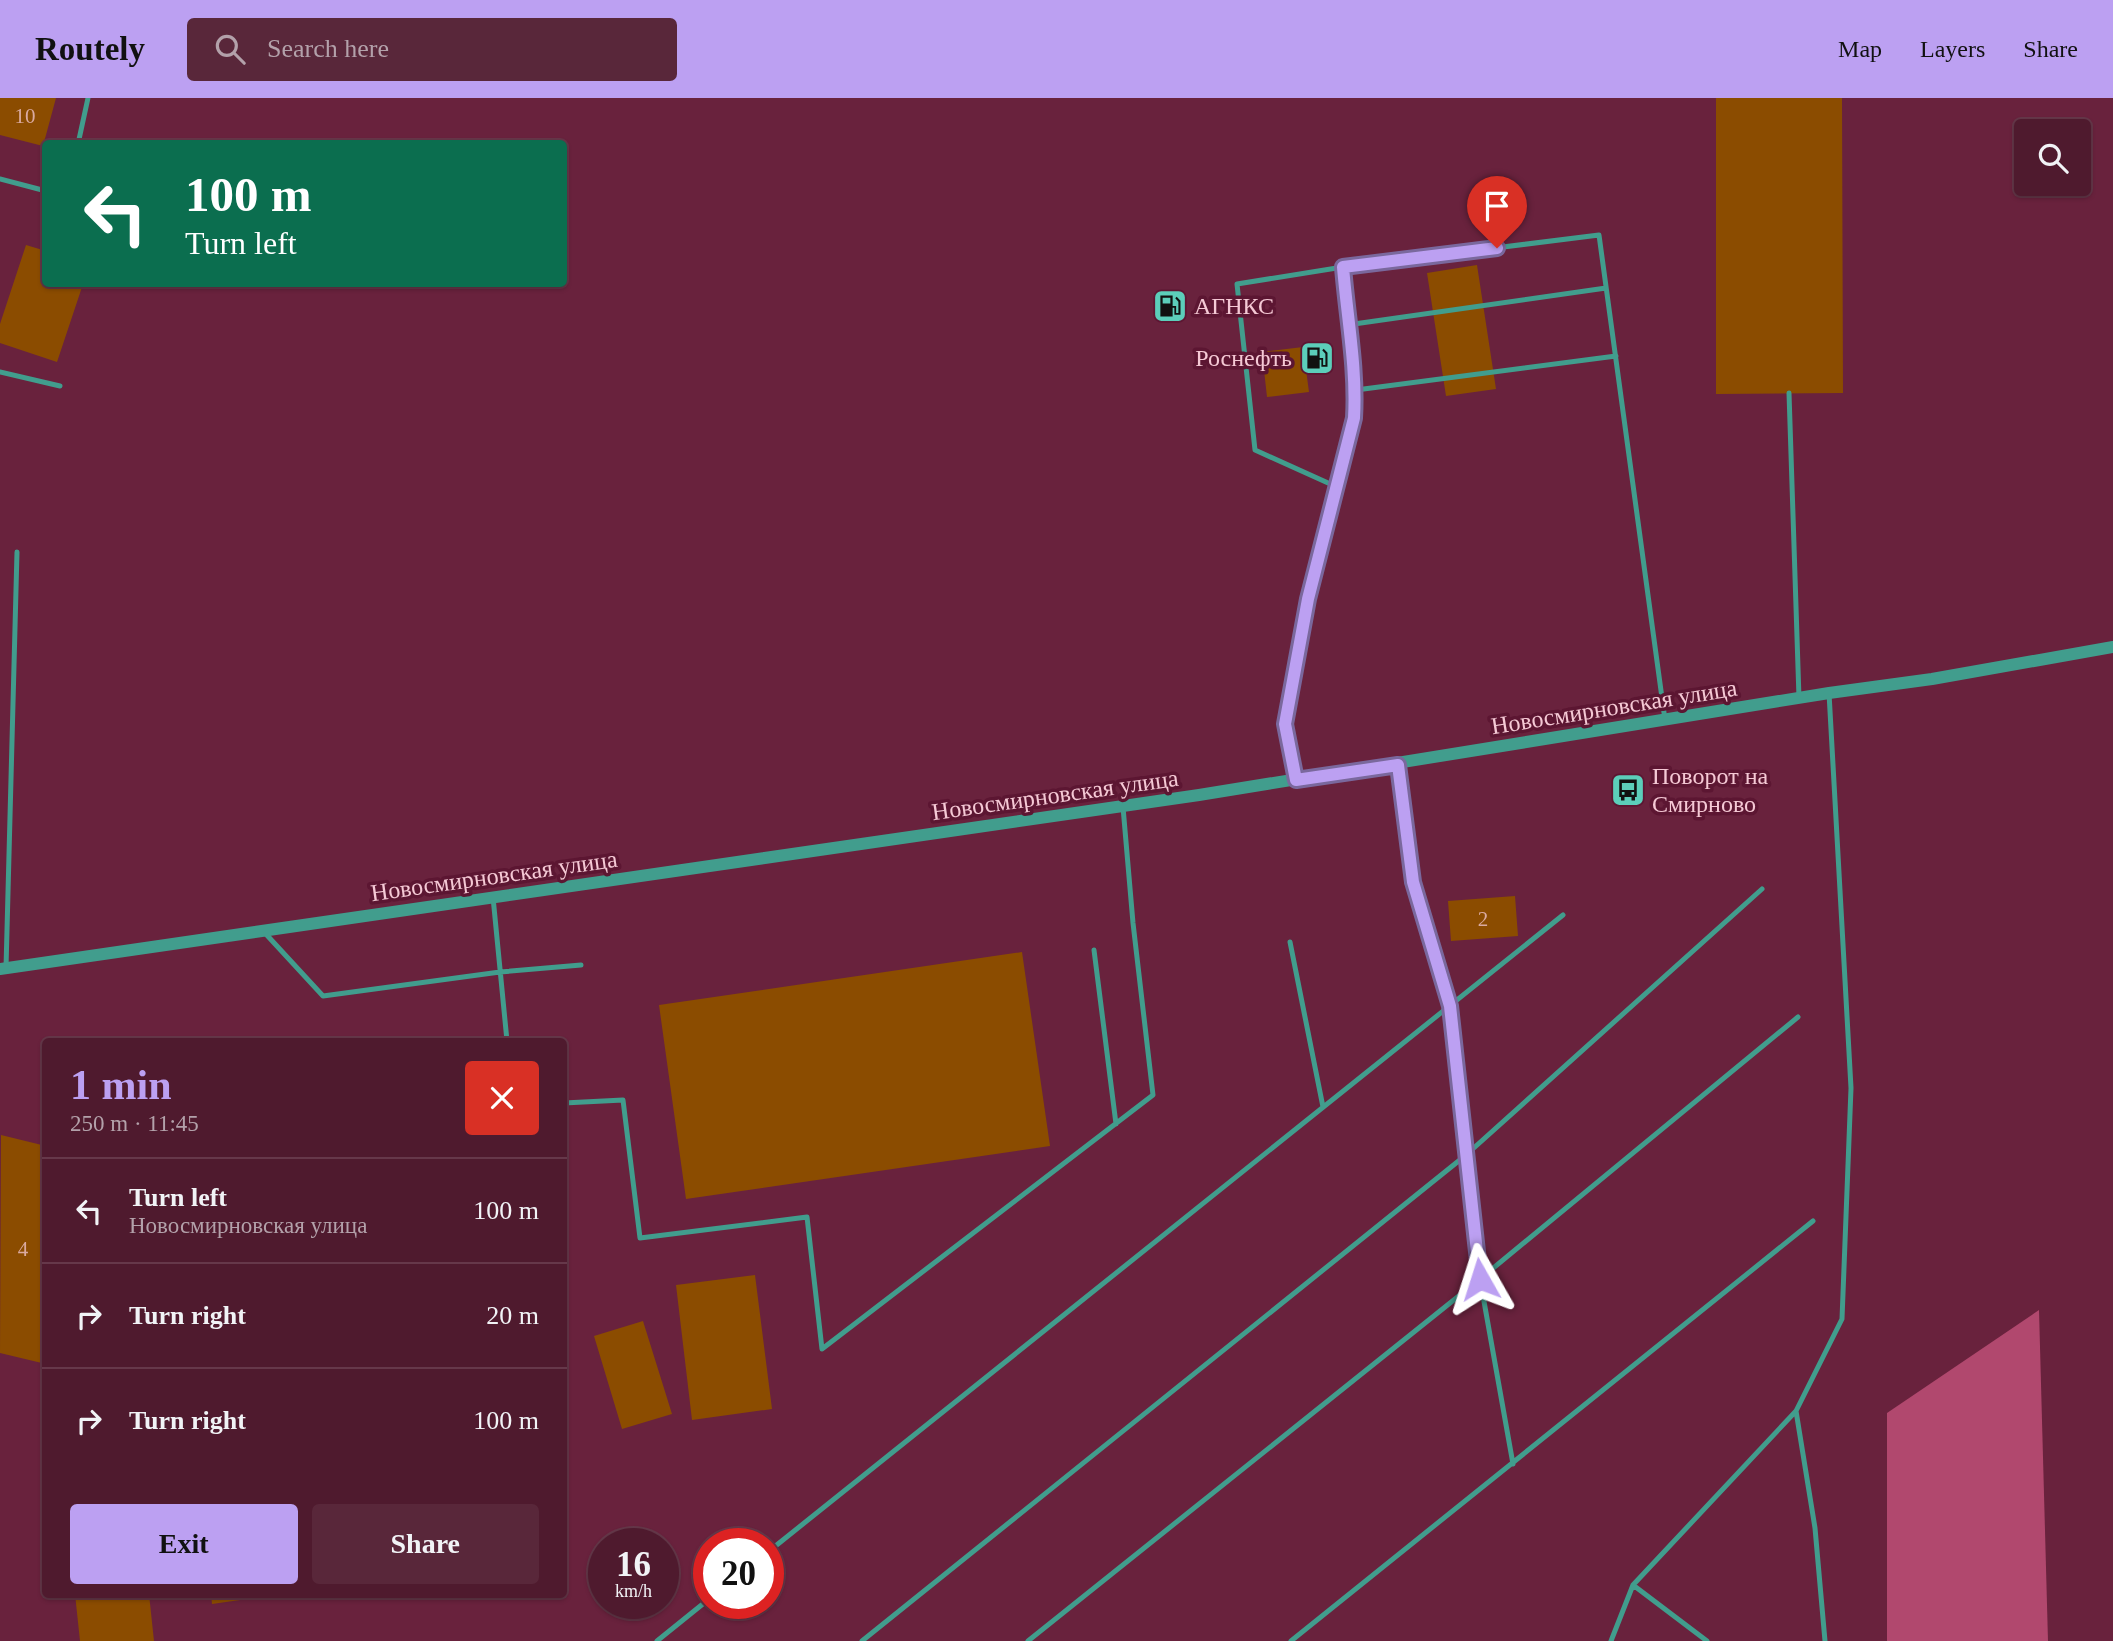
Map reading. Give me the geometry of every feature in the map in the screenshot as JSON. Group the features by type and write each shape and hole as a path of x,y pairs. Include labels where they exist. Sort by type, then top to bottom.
{"street":[{"name":"Новосмирновская улица","path":"3,968 1398,765 1829,693 1932,679 2113,647"}],"lane":[{"path":"79,140 88,98"},
{"path":"0,178 42,190"},
{"path":"1337,487 1255,450 1237,284 1343,267 1599,235 1665,720"},
{"path":"1296,780 1285,724 1308,599 1354,418 1356,390 1343,267"},
{"path":"1347,324 1606,288"},
{"path":"1356,390 1616,356"},
{"path":"0,372 60,386"},
{"path":"1790,393 1799,698"},
{"path":"3,968 9,864 17,552"},
{"path":"1611,1641 1633,1585 1796,1411 1842,1320 1851,1088 1829,693"},
{"path":"1398,765 1413,882 1450,1006 1480,1279 1513,1464"},
{"path":"567,1103 623,1100 639,1238 807,1217 822,1349 1153,1095 1123,806"},
{"path":"0,863 9,864"},
{"path":"862,1641 1466,1155 1762,889"},
{"path":"493,897 507,1038"},
{"path":"784,1539 1563,915"},
{"path":"262,931 323,996 500,972 581,965"},
{"path":"1290,942 1323,1107"},
{"path":"1094,950 1116,1124"},
{"path":"1028,1641 1480,1279 1798,1017"},
{"path":"1291,1641 1812,1221"},
{"path":"1796,1411 1815,1528 1825,1641"},
{"path":"1633,1585 1707,1641"},
{"path":"657,1641 693,1612"}],"shaded area":[{"path":"2039,1310 2048,1641 1887,1641 1887,1413"}],"building":[{"path":"0,98 56,98 42,146 0,135"},
{"path":"1716,98 1842,98 1843,393 1716,394"},
{"path":"26,245 42,250 42,287 82,287 57,362 0,343 0,324"},
{"path":"1477,265 1496,389 1446,396 1427,273"},
{"path":"1303,347 1309,392 1267,397 1262,352"},
{"path":"1515,896 1518,936 1451,941 1448,901"},
{"path":"1022,952 1050,1146 686,1199 659,1005"},
{"path":"1,1135 42,1145 42,1363 0,1353"},
{"path":"755,1275 772,1409 692,1420 676,1285"},
{"path":"643,1321 672,1414 622,1429 594,1336"},
{"path":"75,1598 149,1598 154,1641 80,1641"},
{"path":"211,1598 254,1598 212,1604"}],"place":[{"name":"АГНКС","path":"1170,306"},
{"name":"Роснефть","path":"1317,358"},
{"name":"Поворот на Смирново","path":"1628,790"}],"route":[{"path":"1480,1279 1450,1006 1413,882 1398,765 1296,780 1285,724 1308,599 1354,418 1356,390 1343,267 1497,248"}]}
